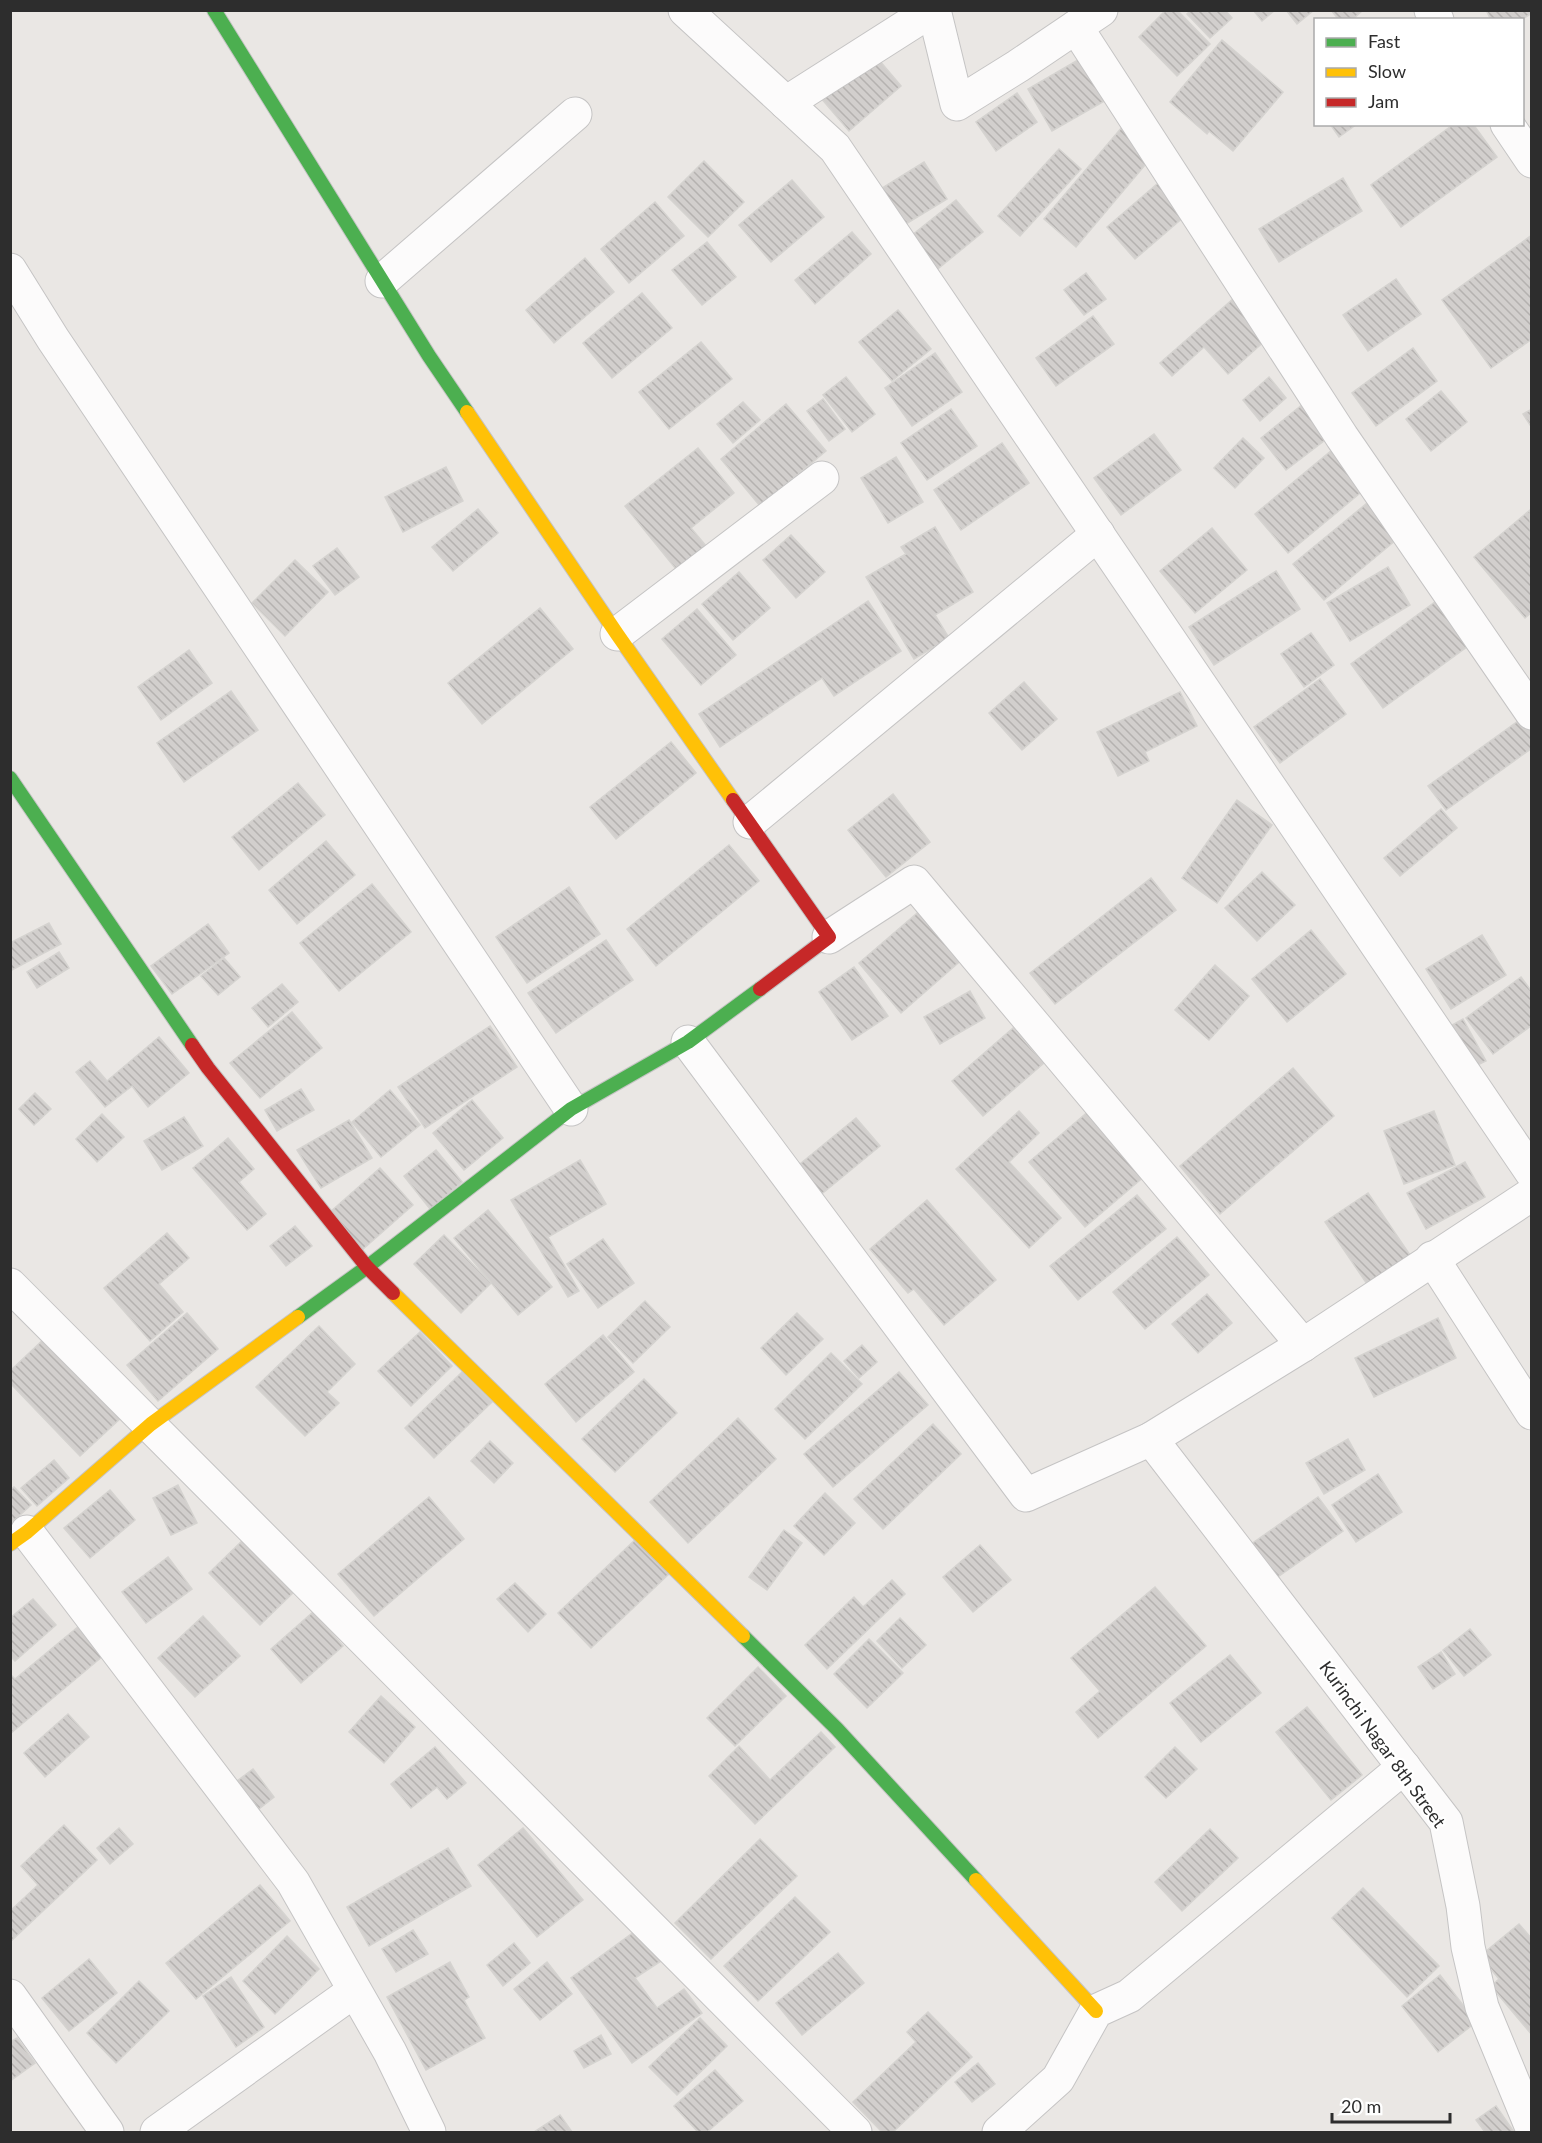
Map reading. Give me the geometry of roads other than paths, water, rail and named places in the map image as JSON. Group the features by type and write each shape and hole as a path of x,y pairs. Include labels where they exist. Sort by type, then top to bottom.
{"street":[{"path":"214,10 429,356 618,634 829,937"},
{"path":"685,10 836,147 1532,1173"},
{"path":"786,103 933,10 957,104 1089,19 1342,437 1532,713"},
{"path":"382,281 575,114"},
{"path":"1508,126 1532,162"},
{"path":"10,270 53,339 571,1109"},
{"path":"618,634 822,478"},
{"path":"750,822 1098,534"},
{"path":"10,778 208,1068 367,1268 837,1729 1096,2011"},
{"path":"429,2133 390,2052 293,1882 19,1538 151,1424 367,1268 571,1109 688,1042 829,937 914,882 1303,1345"},
{"path":"688,1042 1026,1495 1151,1438 1303,1345 1532,1194"},
{"path":"1432,1258 1532,1413"},
{"path":"10,1285 855,2133"},
{"name":"Kurinchi Nagar 8th Street","path":"1151,1438 1446,1822 1463,1906 1468,1947 1482,2007 1532,2128"},
{"path":"999,2133 1058,2079 1096,2011 1129,1996 1404,1767"},
{"path":"157,2133 354,1990"},
{"path":"10,1996 107,2133"}]}
